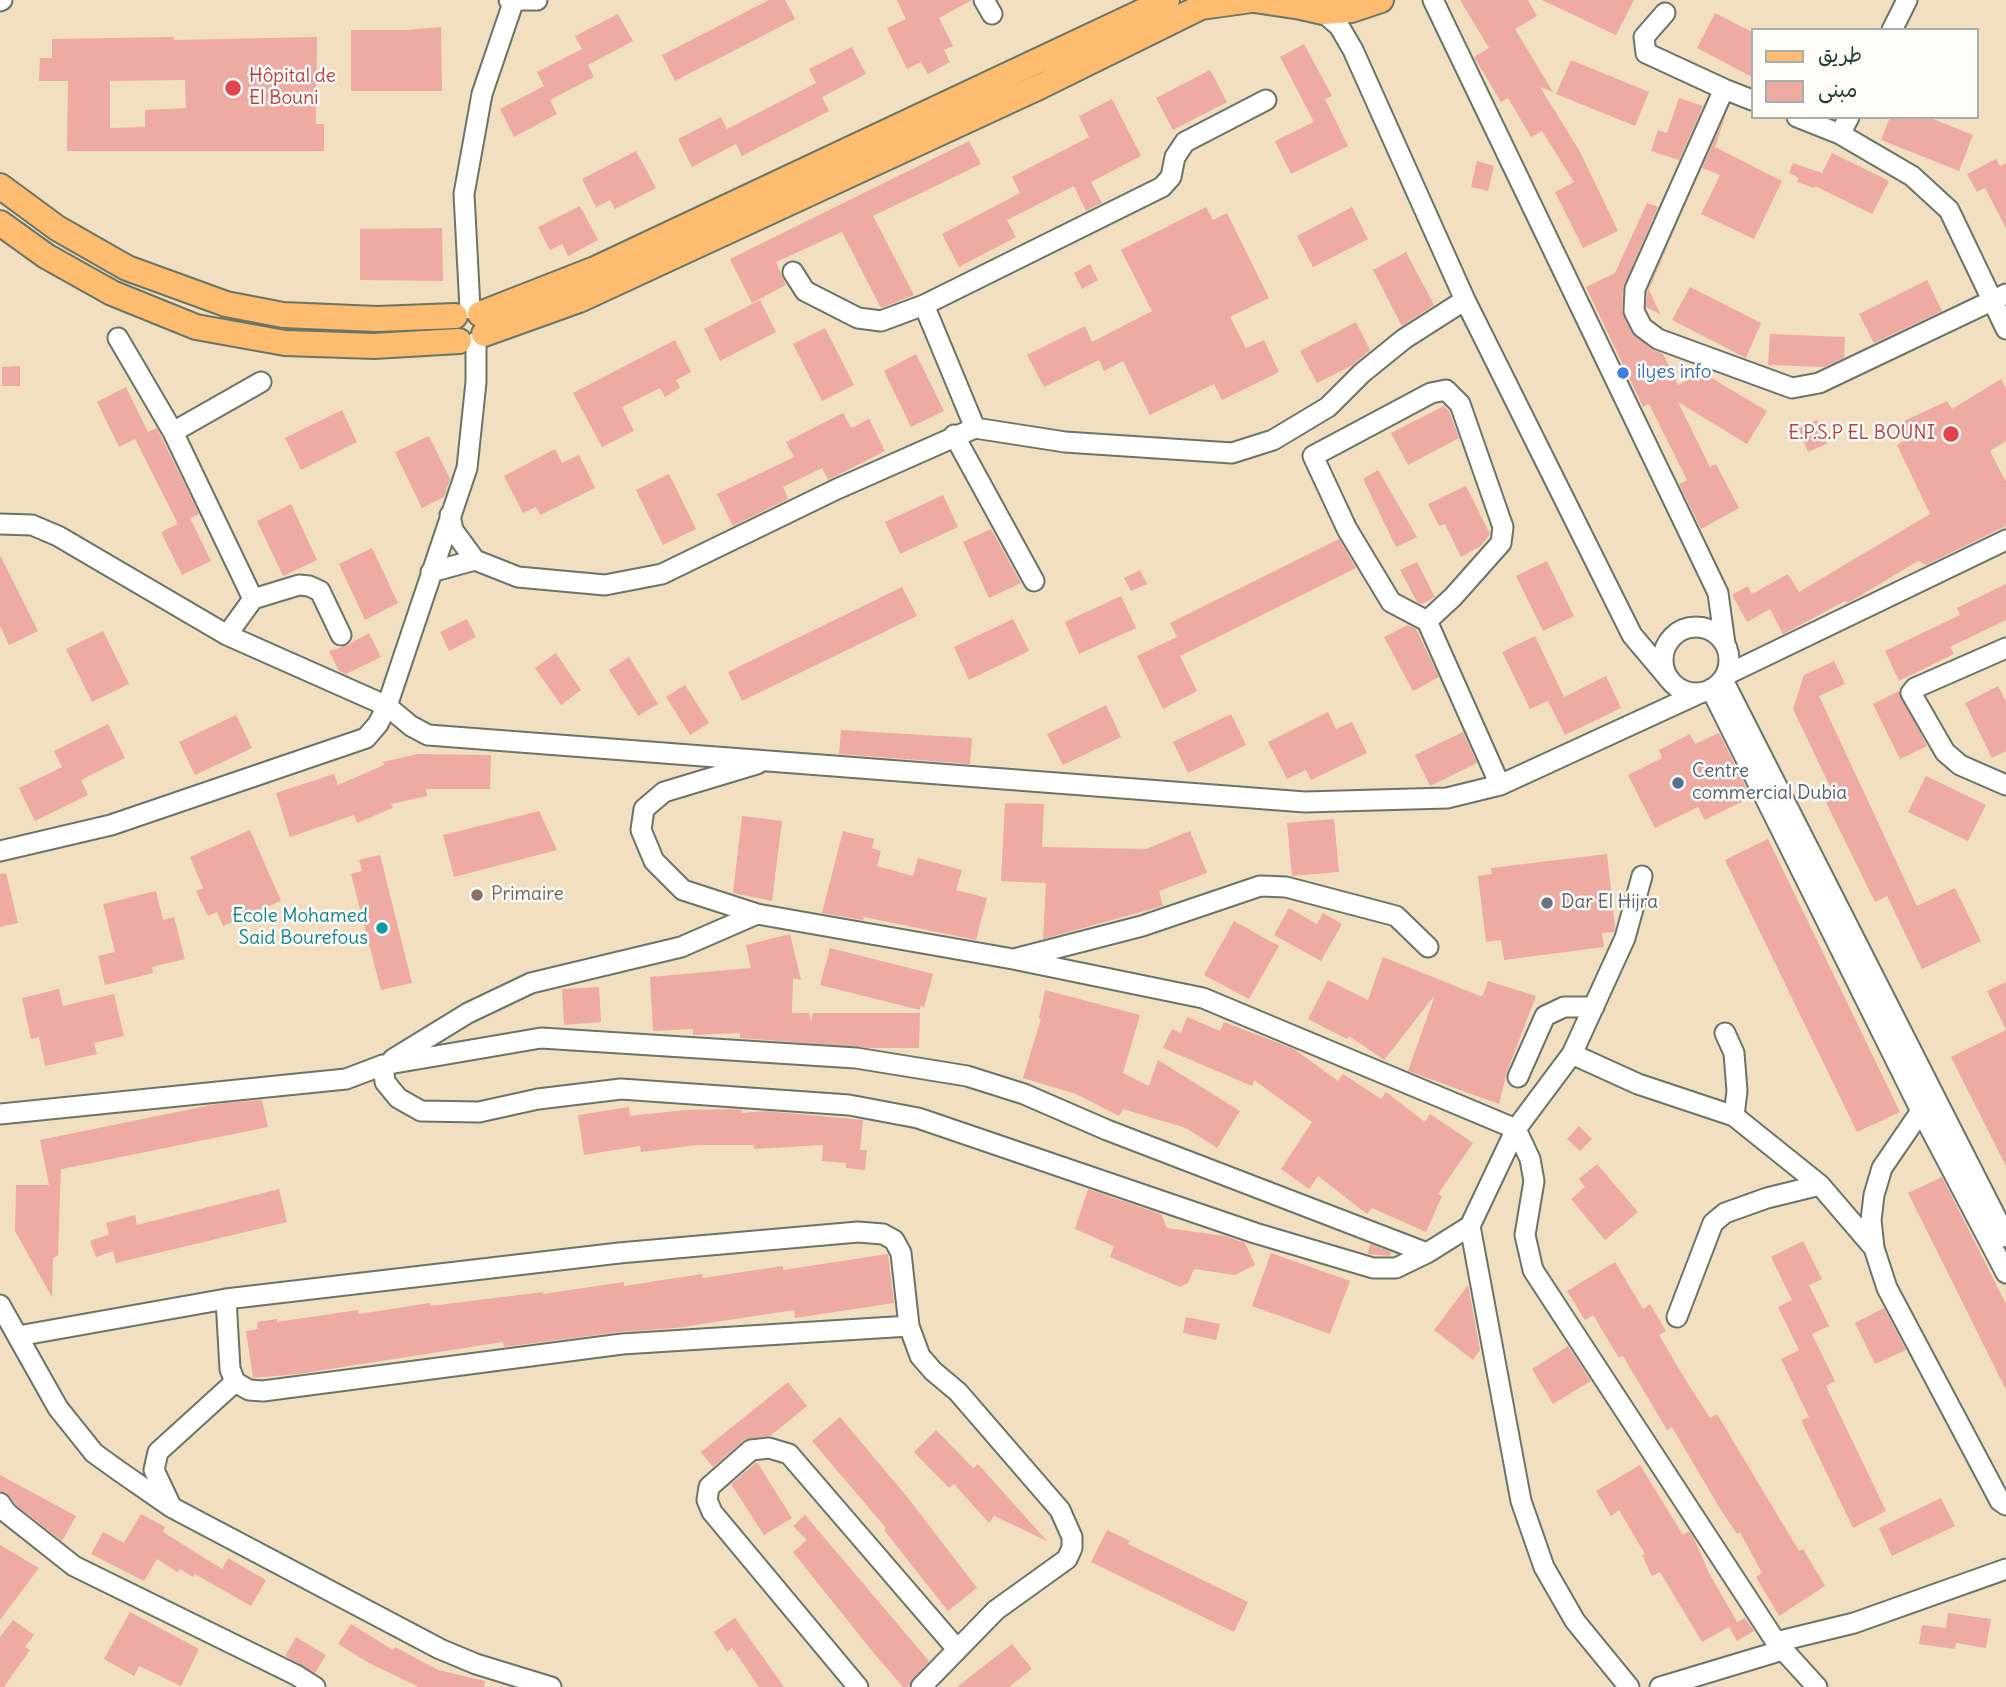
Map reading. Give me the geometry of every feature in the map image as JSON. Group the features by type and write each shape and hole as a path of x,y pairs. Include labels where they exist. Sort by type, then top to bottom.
{"main road":[{"path":"0,186 57,228 127,268 226,304 283,315 471,326 1167,0"},
{"path":"0,223 46,256 112,293 196,327 285,343 374,346 579,300 1041,86 1201,8 1253,0 1351,10 1381,0"}],"street":[{"path":"0,851 111,825 366,738 378,724 387,705 467,468 476,382 464,194 482,94 512,1 537,0"},
{"path":"1433,0 1718,593 1725,644 1729,654 1715,684"},
{"path":"1893,28 1907,0"},
{"path":"1306,6 1339,26 1353,50 1465,300 1632,635 1679,688 1715,684"},
{"path":"1665,13 1644,37 1646,53 1750,99"},
{"path":"1724,89 1635,289 1634,311 1642,327 1658,339 1792,388 1819,383 1999,298"},
{"path":"793,272 805,291 829,306 858,318 881,321 924,305 1162,187 1171,177 1175,157 1185,142 1266,100"},
{"path":"1808,119 1845,126 1912,176 1949,210 1999,298 2006,329"},
{"path":"431,572 448,565 475,560 518,577 567,583 605,585 662,574 954,435 975,428 1065,442 1232,453 1273,440 1328,407 1362,373 1404,339 1465,300"},
{"path":"924,305 975,428"},
{"path":"118,338 173,432 253,598"},
{"path":"173,432 261,383"},
{"path":"1427,621 1453,597 1502,543 1503,527 1460,404 1446,390 1431,393 1313,456 1347,529 1391,602 1427,621 1500,785"},
{"path":"954,435 1034,581"},
{"path":"450,515 453,530 475,560"},
{"path":"0,524 32,525 58,536 227,635 387,705 411,726 428,735 1305,802 1447,798 1500,785 1715,684 2006,540"},
{"path":"227,635 253,598 299,585 320,591 341,635"},
{"path":"1670,680 1665,671 1665,649 1678,632 1699,627 1710,630 1725,644"},
{"path":"2006,648 1915,688 1911,693 1945,752 1960,765 2006,785"},
{"path":"1715,684 1921,1111 2006,1273"},
{"path":"1715,684 2006,1237"},
{"path":"769,761 664,792 644,809 641,830 654,861 683,890 757,914 1013,959 1203,998 1516,1129 1530,1159 1534,1181 1525,1235 1533,1270 1780,1646 1817,1687"},
{"path":"383,1065 385,1082 398,1098 421,1111 479,1112 538,1099 621,1089 849,1105 918,1118 1255,1233 1373,1268 1396,1268 1427,1253 1470,1226 1516,1129 1573,1054 1625,938 1642,876"},
{"path":"1013,959 1142,926 1260,886 1286,887 1396,916 1428,947"},
{"path":"0,1114 346,1079 383,1065 468,1013 531,983 681,947 757,914"},
{"path":"1518,1077 1545,1016 1564,1007 1594,1007"},
{"path":"1725,1032 1734,1053 1737,1091 1734,1116"},
{"path":"383,1065 541,1038 856,1058 967,1076 1024,1094 1107,1130 1427,1253"},
{"path":"1573,1054 1638,1084 1734,1116 1820,1185 1874,1248"},
{"path":"1921,1111 1882,1168 1874,1195 1871,1220 1874,1248 1887,1287 2000,1501 2006,1505"},
{"path":"1677,1317 1713,1223 1726,1213 1767,1198 1820,1185"},
{"path":"1470,1226 1521,1501 1544,1567 1575,1620 1629,1687"},
{"path":"18,1336 226,1299 619,1253 858,1232 883,1234 894,1240 901,1253 909,1326 920,1356 958,1392 1060,1510 1072,1537 1072,1548 1066,1559 996,1610 921,1687"},
{"path":"226,1299 230,1369 235,1382 249,1390 263,1391 622,1344 909,1326"},
{"path":"0,1305 58,1408 94,1453 171,1507 440,1649 476,1664 551,1687"},
{"path":"171,1507 154,1470 158,1452 235,1382"},
{"path":"858,1687 712,1512 707,1500 709,1487 751,1450 769,1448 789,1454 957,1649"},
{"path":"0,1503 74,1566 296,1675 315,1687"},
{"path":"1660,1687 2006,1569"}],"building":[{"path":"769,0 785,0 795,19 675,81 662,55"},
{"path":"897,0 972,0 939,18 953,46 944,50 950,62 928,74 921,62 907,69 887,28 906,19"},
{"path":"1460,0 1528,0 1537,16 1515,29 1553,92 1540,87 1579,150 1618,231 1583,248 1555,192 1574,182 1542,131 1531,137 1508,98 1501,102 1474,57 1489,48"},
{"path":"1542,0 1634,0 1616,35"},
{"path":"1715,13 1750,31 1750,76 1697,48"},
{"path":"618,14 633,41 588,65 594,77 550,100 557,114 514,137 500,109 544,86 537,72 582,49 575,36"},
{"path":"441,27 442,91 351,91 351,30"},
{"path":"317,37 316,124 324,124 324,151 67,151 68,81 39,81 40,58 52,58 52,39","holes":["185,80 186,108 145,110 145,127 110,128 110,81"]},
{"path":"1304,44 1332,96 1325,99 1348,146 1291,174 1275,141 1314,122 1280,57"},
{"path":"852,47 866,74 822,97 829,111 742,156 736,144 692,167 678,139 721,117 727,129 816,83 809,69"},
{"path":"1571,60 1649,92 1635,126 1556,94"},
{"path":"1210,70 1227,102 1173,130 1156,98"},
{"path":"1679,98 1703,106 1679,160 1651,151 1658,130 1667,133"},
{"path":"1112,99 1141,156 1091,182 1102,203 1086,211 1074,186 1007,220 1016,237 959,267 942,234 1020,193 1012,177 1089,137 1079,116"},
{"path":"1726,114 1715,147 1782,181 1754,239 1701,214 1720,175 1702,168"},
{"path":"1889,119 1933,119 1973,135 1959,171 1881,140"},
{"path":"969,141 981,164 873,216 914,295 881,308 842,232 776,262 786,285 752,303 730,259"},
{"path":"636,151 656,188 615,209 610,200 596,207 582,179"},
{"path":"1832,153 1889,181 1872,214 1815,186 1814,188 1797,182 1799,178 1789,173 1793,163 1822,173"},
{"path":"1996,159 2000,166 2006,163 2006,228 1985,188 1977,192 1967,174"},
{"path":"1477,161 1494,166 1488,191 1471,187"},
{"path":"1647,203 1658,207 1623,288 1622,311 1631,332 1651,349 1663,354 1678,385 1703,373 1767,411 1747,444 1678,402 1710,467 1716,464 1739,508 1701,529 1679,484 1687,480 1649,404 1643,407 1586,287 1615,273"},
{"path":"580,206 598,240 568,256 562,244 550,250 538,227"},
{"path":"1206,207 1213,220 1227,213 1269,298 1230,317 1246,348 1264,340 1279,372 1222,400 1214,384 1150,415 1123,361 1104,371 1099,360 1044,387 1027,355 1085,326 1092,342 1152,311 1121,250"},
{"path":"1352,207 1368,239 1313,267 1297,236"},
{"path":"1680,217 1649,290 1660,314 1646,307 1647,292"},
{"path":"442,228 443,281 360,280 360,229"},
{"path":"1406,252 1434,305 1402,326 1373,270"},
{"path":"1090,264 1098,280 1082,289 1074,273"},
{"path":"1927,280 1942,311 1874,343 1859,314"},
{"path":"1690,287 1761,323 1746,358 1672,320"},
{"path":"760,300 776,332 720,361 704,329"},
{"path":"1356,322 1370,350 1353,365 1317,383 1300,351"},
{"path":"825,328 854,385 822,401 793,344"},
{"path":"1770,334 1845,337 1844,358 1824,367 1768,365"},
{"path":"675,340 691,372 676,380 680,388 665,397 660,388 622,407 634,431 602,447 573,393"},
{"path":"916,354 944,411 911,427 884,371"},
{"path":"20,366 20,386 2,386 2,367"},
{"path":"2001,379 2006,388 2006,441 1990,451 2006,482 2006,526 1926,565 1918,561 1853,600 1847,603 1845,601 1783,634 1770,609 1747,622 1732,595 1748,586 1752,594 1788,574 1799,592 1930,514 1897,445 1907,439 1898,424 1947,401 1952,409"},
{"path":"126,387 148,432 157,428 199,514 190,518 211,561 182,575 161,532 178,524 135,439 119,447 97,402"},
{"path":"1444,406 1449,411 1459,438 1408,465 1391,433"},
{"path":"342,410 357,442 301,470 285,438"},
{"path":"843,413 851,428 869,419 885,451 828,480 822,468 783,487 788,499 733,526 717,494 794,457 786,442"},
{"path":"1817,420 1827,444 1808,452 1798,428"},
{"path":"429,436 450,479 444,497 422,508 395,452"},
{"path":"555,449 562,463 579,455 595,488 540,515 536,507 523,513 504,476"},
{"path":"1378,470 1417,537 1396,547 1363,479"},
{"path":"669,474 696,529 663,545 636,490"},
{"path":"1466,486 1490,534 1481,546 1461,557 1445,524 1439,526 1428,504"},
{"path":"943,495 958,527 900,554 885,522"},
{"path":"291,504 317,560 283,576 257,521"},
{"path":"991,529 1021,583 989,598 963,542"},
{"path":"1339,539 1356,568 1180,656 1197,691 1163,709 1137,656 1177,637 1170,623"},
{"path":"372,548 398,603 365,620 339,564"},
{"path":"0,555 38,631 9,645 0,626"},
{"path":"1547,561 1574,616 1543,631 1516,576"},
{"path":"1417,562 1435,597 1422,604 1417,602 1400,570"},
{"path":"1140,570 1147,584 1131,591 1124,578"},
{"path":"2006,584 2006,620 1950,647 1954,654 1899,681 1885,651 1960,615 1957,608"},
{"path":"902,587 917,616 742,701 728,672"},
{"path":"1121,596 1136,628 1079,654 1065,622"},
{"path":"467,619 476,637 449,651 440,632"},
{"path":"1013,619 1029,651 969,680 954,647"},
{"path":"1408,625 1416,629 1439,677 1413,691 1384,637"},
{"path":"103,631 129,684 92,702 66,649"},
{"path":"369,633 381,657 346,674 339,671 329,651 346,646"},
{"path":"1535,636 1564,697 1606,676 1621,708 1565,735 1548,701 1530,709 1502,652"},
{"path":"556,653 581,690 561,705 535,668"},
{"path":"629,657 658,704 638,716 609,670"},
{"path":"1834,661 1845,684 1819,696 1917,906 1955,888 1981,941 1922,969 1887,896 1875,902 1825,800 1834,795 1793,709 1804,675"},
{"path":"685,685 709,723 690,735 666,697"},
{"path":"1998,686 2006,702 2006,751 1992,758 1965,703"},
{"path":"1899,691 1927,746 1900,759 1873,704"},
{"path":"1106,705 1121,737 1063,765 1047,734"},
{"path":"1328,712 1336,729 1352,722 1367,753 1311,780 1306,770 1287,779 1268,742"},
{"path":"1231,714 1246,745 1188,773 1173,742"},
{"path":"236,715 252,748 195,775 179,742"},
{"path":"108,724 125,758 81,780 88,795 35,821 19,788 62,767 54,751"},
{"path":"841,730 972,738 970,764 839,754"},
{"path":"1463,732 1477,763 1430,786 1415,755"},
{"path":"1719,733 1751,797 1705,820 1698,807 1655,828 1628,775 1662,758 1659,750 1690,734 1695,744"},
{"path":"418,754 491,755 490,789 426,789 427,796 391,804 393,808 357,823 354,815 290,837 276,793 334,774 338,785 384,765 383,762"},
{"path":"1926,776 1986,805 1968,841 1908,812"},
{"path":"1005,803 1044,804 1042,847 1146,849 1190,831 1207,873 1159,891 1163,906 1043,939 1046,883 1001,881"},
{"path":"539,811 557,850 454,877 443,835"},
{"path":"742,816 782,821 772,901 733,893"},
{"path":"1334,819 1339,872 1292,876 1287,823"},
{"path":"250,830 281,901 223,926 217,912 208,916 196,891 203,888 190,857"},
{"path":"843,831 874,839 872,848 881,851 877,866 913,876 918,858 962,870 956,890 987,898 976,940 864,917 863,920 822,913"},
{"path":"1768,839 1900,1112 1857,1132 1725,860"},
{"name":"Dar El Hijra","path":"1607,854 1615,927 1614,932 1602,933 1604,947 1504,960 1501,940 1486,942 1478,876 1492,874 1491,868"},
{"name":"Ecole Mohamed Said Bourefous","path":"380,855 412,983 381,990 351,874 362,871 359,860"},
{"path":"6,873 18,923 0,927 0,874"},
{"path":"156,891 163,920 174,917 185,959 152,967 153,973 105,985 98,956 115,952 103,904"},
{"path":"1289,908 1317,924 1323,913 1342,924 1321,961 1274,935"},
{"path":"1234,921 1279,946 1249,999 1204,975"},
{"path":"790,934 801,980 793,978 792,1013 809,1013 811,1021 813,1013 920,1013 919,1048 870,1048 740,1038 740,1033 693,1035 693,1029 653,1031 650,977 751,968 746,945"},
{"path":"830,948 933,974 924,1007 920,1006 920,1010 820,985"},
{"path":"1383,957 1480,996 1483,995 1488,981 1536,996 1507,1072 1499,1104 1408,1071 1435,995 1384,1060 1349,1036 1347,1039 1308,1019 1328,980 1368,1000"},
{"path":"2006,982 2006,1030 1987,991"},
{"path":"599,987 601,1022 564,1025 562,989"},
{"path":"59,989 63,1006 114,994 124,1036 94,1043 97,1054 45,1066 39,1037 31,1039 22,998"},
{"path":"1045,990 1140,1015 1123,1073 1149,1086 1158,1060 1240,1111 1217,1148 1186,1128 1123,1109 1119,1116 1076,1094 1023,1078 1041,1019 1039,1018"},
{"path":"1187,1017 1220,1031 1224,1022 1294,1049 1338,1081 1343,1074 1381,1099 1386,1092 1425,1122 1430,1114 1473,1143 1438,1194 1442,1196 1426,1232 1372,1208 1367,1214 1318,1176 1309,1189 1281,1169 1312,1122 1254,1080 1252,1086 1163,1048 1172,1029 1181,1033"},
{"path":"2006,1030 2006,1166 1951,1057"},
{"path":"262,1100 268,1127 62,1169 61,1166 58,1255 53,1258 52,1297 15,1231 16,1185 49,1185 40,1140 216,1104"},
{"path":"629,1107 630,1116 686,1110 731,1109 742,1110 742,1113 766,1111 863,1120 860,1150 867,1150 865,1170 846,1168 846,1163 822,1161 823,1145 754,1149 754,1145 698,1145 641,1152 640,1146 584,1155 578,1115"},
{"path":"1579,1126 1592,1139 1580,1151 1567,1139"},
{"path":"1597,1164 1638,1212 1605,1240 1571,1199 1585,1187 1579,1179"},
{"path":"1942,1177 2006,1304 2006,1390 1908,1193"},
{"path":"279,1189 287,1222 116,1263 113,1251 96,1257 90,1241 109,1234 106,1223 135,1215 137,1225"},
{"path":"1088,1189 1161,1214 1167,1228 1225,1236 1245,1243 1255,1265 1235,1275 1194,1269 1188,1283 1180,1287 1110,1257 1114,1246 1075,1229"},
{"path":"1803,1241 1822,1279 1809,1285 1829,1326 1812,1334 1835,1381 1826,1386 1886,1511 1853,1528 1801,1420 1809,1417 1781,1359 1799,1350 1778,1307 1792,1300 1771,1257"},
{"path":"1370,1244 1391,1252 1390,1256 1368,1254"},
{"path":"1271,1253 1350,1281 1330,1334 1252,1306"},
{"path":"888,1254 894,1303 795,1318 794,1310 676,1328 620,1332 504,1347 503,1342 298,1374 253,1378 246,1331 258,1329 257,1322 277,1319 277,1322 358,1310 359,1314 430,1303 430,1306 543,1294 624,1282 624,1286 702,1274 703,1278 783,1266 783,1270"},
{"path":"1615,1262 1643,1309 1650,1304 1666,1331 1659,1335 1685,1379 1710,1418 1717,1414 1799,1551 1803,1549 1825,1586 1779,1616 1756,1577 1762,1573 1740,1532 1737,1534 1719,1507 1672,1427 1667,1430 1623,1356 1619,1358 1593,1315 1585,1320 1567,1291"},
{"path":"1468,1285 1480,1350 1473,1360 1434,1330"},
{"path":"1884,1308 1906,1350 1875,1364 1855,1323"},
{"path":"1186,1317 1220,1324 1216,1340 1183,1333"},
{"path":"1568,1346 1591,1381 1553,1404 1532,1369"},
{"path":"788,1382 807,1406 770,1436 744,1440 713,1467 701,1452"},
{"path":"840,1417 908,1498 977,1588 948,1611 884,1530 886,1528 812,1441"},
{"path":"936,1430 973,1468 978,1464 1047,1541 994,1516 989,1523 954,1484 949,1488 914,1452"},
{"path":"757,1462 792,1518 764,1535 731,1484"},
{"path":"1640,1465 1683,1535 1689,1531 1694,1539 1709,1573 1737,1622 1745,1618 1754,1631 1737,1641 1729,1627 1702,1642 1660,1572 1652,1576 1642,1555 1645,1554 1619,1510 1611,1516 1596,1491"},
{"path":"0,1475 76,1516 62,1541 16,1505 6,1492 0,1491"},
{"path":"1941,1498 1955,1526 1892,1556 1879,1528"},
{"path":"141,1514 165,1527 163,1532 222,1569 228,1558 266,1580 251,1606 195,1574 193,1577 180,1569 177,1572 157,1559 144,1581 91,1554 103,1532 124,1543"},
{"path":"805,1515 929,1661 907,1687 903,1687 872,1651 793,1552 807,1540 793,1526"},
{"path":"1107,1530 1130,1541 1128,1544 1248,1602 1234,1632 1091,1562"},
{"path":"0,1545 39,1568 0,1620"},
{"path":"130,1612 199,1649 181,1686 139,1666 134,1676 104,1659"},
{"path":"1948,1613 1991,1619 1986,1648 1956,1643 1955,1649 1919,1644 1922,1625 1946,1628"},
{"path":"735,1618 784,1687 759,1687 732,1648 727,1652 714,1632"},
{"path":"13,1620 34,1635 25,1647 30,1650 4,1687 0,1687 0,1637"},
{"path":"351,1624 393,1650 395,1647 438,1670 485,1681 484,1687 419,1687 369,1663 338,1644"},
{"path":"296,1637 326,1655 315,1673 285,1656"},
{"path":"1012,1644 1032,1669 1009,1687 957,1687"}],"place":[{"name":"Hôpital de El Bouni","path":"233,88"},
{"name":"ilyes info","path":"1623,373"},
{"name":"E.P.S.P EL BOUNI","path":"1951,434"},
{"name":"Centre commercial Dubia","path":"1678,783"},
{"name":"Primaire","path":"477,895"},
{"name":"Dar El Hijra","path":"1547,903"},
{"name":"Ecole Mohamed Said Bourefous","path":"382,928"}]}
